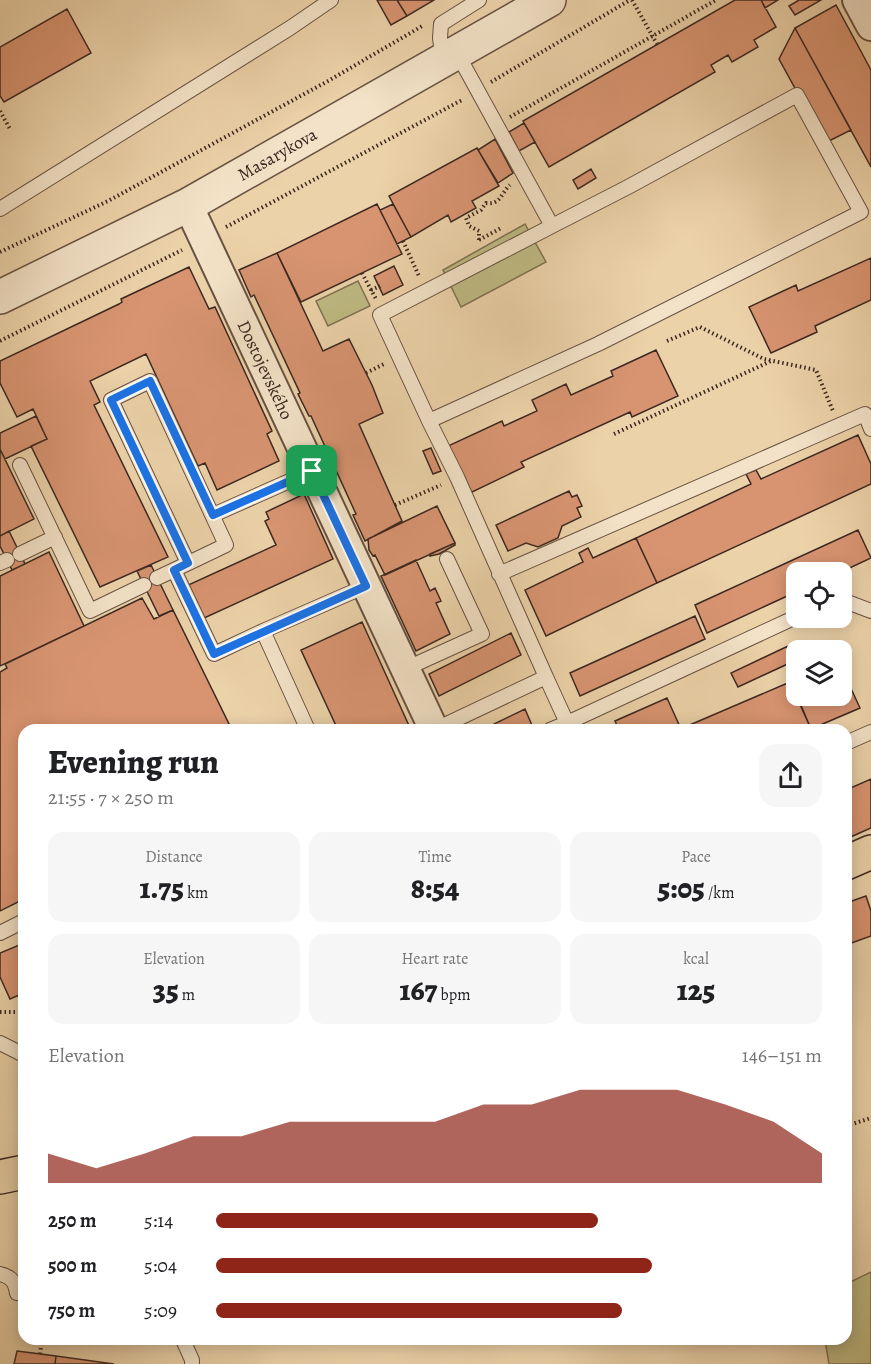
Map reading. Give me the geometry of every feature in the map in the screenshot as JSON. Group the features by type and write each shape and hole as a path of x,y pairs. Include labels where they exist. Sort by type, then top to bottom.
{"main road":[{"path":"852,860 871,852"},
{"path":"0,1177 18,1173"}],"street":[{"name":"Masarykova","path":"0,297 188,205 549,0"},
{"path":"857,0 871,26"},
{"name":"Dostojevského","path":"188,205 431,724"}],"lane":[{"path":"0,209 331,0"},
{"path":"478,0 441,24 440,38 450,57 477,91 552,226"},
{"path":"429,422 598,344 866,214 797,95 628,187 380,315 429,422 457,477 568,724"},
{"path":"157,578 226,545 150,381 111,400 188,563"},
{"path":"499,574 865,414 871,429"},
{"path":"20,465 90,611 144,585"},
{"path":"213,515 312,471"},
{"path":"9,559 55,537"},
{"path":"405,669 482,634 447,559"},
{"path":"174,570 214,654 366,586"},
{"path":"852,604 871,611"},
{"path":"575,724 786,621"},
{"path":"263,631 305,724"},
{"path":"447,724 546,677"},
{"path":"852,740 871,732"},
{"path":"0,933 18,924"},
{"path":"1,1044 18,1052"},
{"path":"0,1274 8,1276 15,1283 18,1293"},
{"path":"185,1345 192,1364"}],"path":[{"path":"0,341 204,239 477,91 631,0 657,44"},
{"path":"496,125 716,0"},
{"path":"0,252 108,201 328,81 426,23"},
{"path":"0,111 10,129"},
{"path":"478,240 479,231 469,226 466,218 481,210 486,203 492,204 502,198 507,187 512,184 514,186"},
{"path":"403,241 426,291"},
{"path":"362,273 383,313"},
{"path":"371,290 380,286"},
{"path":"667,341 700,327 764,359 816,370 840,425"},
{"path":"614,434 772,361"},
{"path":"395,505 457,477"},
{"path":"0,1012 18,1012"},
{"path":"852,1124 871,1118"},
{"path":"40,1354 41,1345"}],"shaded area":[{"path":"525,224 546,262 461,307 443,270"},
{"path":"358,281 370,306 328,326 316,301"},
{"path":"871,1272 871,1364 829,1364 826,1345 852,1345 852,1281"}],"building":[{"path":"377,0 397,0 407,16 391,25"},
{"path":"397,0 434,0 407,16"},
{"path":"735,0 761,0 776,27 754,40 758,47 732,62 728,55 711,65 715,72 549,167 523,121"},
{"path":"761,0 778,0 765,8"},
{"path":"799,0 821,0 795,15 789,6"},
{"path":"836,5 871,70 871,167 795,28"},
{"path":"67,9 91,53 4,102 0,96 0,47"},
{"path":"795,28 851,130 825,143 779,59"},
{"path":"524,123 535,142 519,151 509,132"},
{"path":"495,139 513,173 498,183 478,150"},
{"path":"477,148 499,186 472,201 476,208 451,222 448,215 411,237 389,196"},
{"path":"591,169 596,178 578,189 573,180"},
{"path":"377,204 402,254 301,302 277,253"},
{"path":"393,204 411,237 397,244 380,210"},
{"path":"277,253 323,351 349,339 383,413 359,424 402,521 365,541 353,515 356,514 311,416 298,394 300,393 254,295 251,297 239,270"},
{"path":"871,258 871,300 815,326 817,332 771,353 749,307 796,285 798,291"},
{"path":"394,266 403,285 383,295 374,276"},
{"path":"189,267 209,309 215,307 272,431 267,434 279,461 217,490 205,463 198,466 146,354 90,381 100,402 94,405 168,557 100,587 31,446 47,439 33,409 17,417 0,383 0,361 119,304 122,302 121,299"},
{"path":"656,350 678,396 632,417 630,412 521,462 524,467 470,493 448,446 502,421 504,426 537,411 532,400 566,384 571,395 613,376 611,371"},
{"path":"36,416 47,439 5,459 0,449 0,433"},
{"path":"858,435 871,464 871,484 657,583 636,538 751,484 746,474 756,470 761,479"},
{"path":"431,448 441,471 433,474 423,451"},
{"path":"0,449 34,519 0,536"},
{"path":"569,491 572,497 577,495 582,506 577,508 581,517 562,526 558,538 538,547 526,543 508,551 496,525"},
{"path":"304,494 333,559 202,619 186,586 276,545 265,521 269,519 266,512"},
{"path":"437,506 455,543 385,575 375,555 373,556 369,550 368,539"},
{"path":"858,530 871,558 852,567 852,562 788,562"},
{"path":"9,531 25,564 12,570 0,546 0,536"},
{"path":"636,538 657,583 546,636 525,590 583,562 579,553 588,548 593,558"},
{"path":"455,543 439,554 430,556 430,554"},
{"path":"49,552 84,626 0,666 0,576"},
{"path":"416,560 430,591 435,588 441,601 436,603 450,634 416,651 381,576"},
{"path":"786,563 786,597 707,633 695,605"},
{"path":"151,565 173,610 159,616 137,571"},
{"path":"142,598 154,619 173,610 229,724 18,724 18,902 0,911 0,672 7,668 5,664"},
{"path":"695,616 705,639 580,696 570,673"},
{"path":"362,622 408,724 335,724 301,650"},
{"path":"511,633 521,655 439,696 429,674"},
{"path":"786,647 786,665 738,687 731,673"},
{"path":"786,684 786,706 801,706 809,724 692,724"},
{"path":"852,691 860,708 823,724 809,724 801,706 852,706"},
{"path":"667,698 679,724 616,724 615,721"},
{"path":"525,709 531,724 494,724"},
{"path":"871,779 871,828 852,836 852,787"},
{"path":"866,896 871,911 871,936 852,943 852,901"},
{"path":"18,946 18,996 10,999 0,977 0,953"},
{"path":"17,1351 56,1356 55,1364 14,1364"},
{"path":"56,1356 114,1364 55,1364"}],"route":[{"path":"150,381 213,515 312,471 366,586 214,654 174,570 188,563 111,400 150,381"}]}
